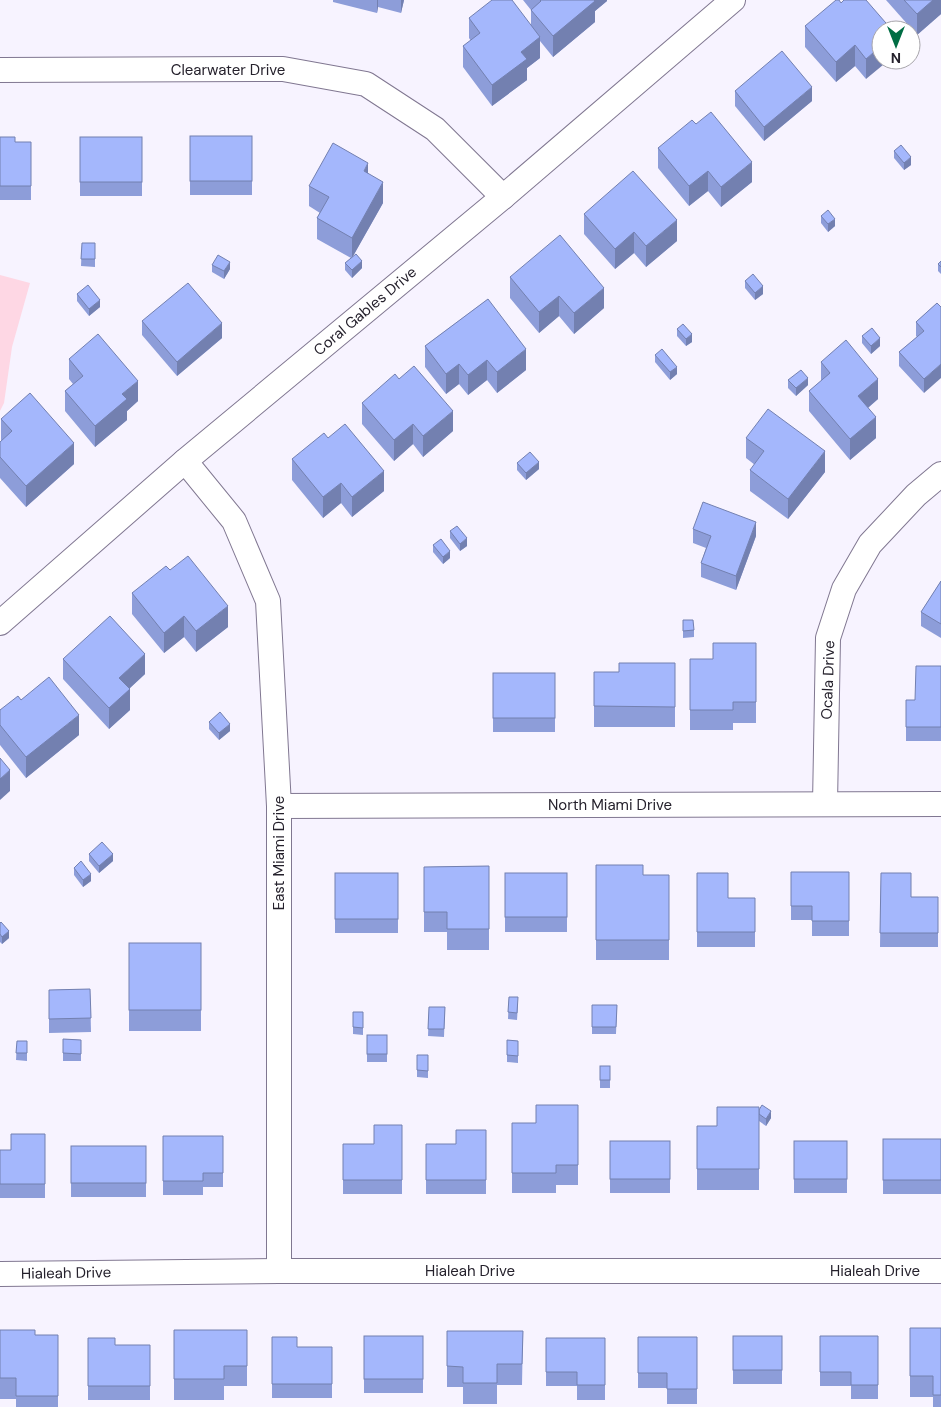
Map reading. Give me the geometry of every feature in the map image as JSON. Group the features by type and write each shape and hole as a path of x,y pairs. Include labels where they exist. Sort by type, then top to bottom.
{"street":[{"name":"Coral Gables Drive","path":"0,623 184,461 503,197 732,0"},
{"name":"Clearwater Drive","path":"0,70 283,69 366,84 434,129 503,197"},
{"name":"East Miami Drive","path":"184,461 234,521 268,601 279,806 279,1271"},
{"name":"Ocala Drive","path":"825,804 828,638 844,589 870,544 916,495 941,474"},
{"name":"North Miami Drive","path":"279,806 941,804"},
{"name":"Hialeah Drive","path":"0,1274 279,1271 941,1271"}],"shaded area":[{"path":"0,275 30,283 12,347 4,403 0,411"}],"building":[{"path":"492,0 512,0 540,37 521,52 527,59 492,85 463,46 480,33 469,18"},
{"path":"540,0 595,1 553,36 531,10"},
{"path":"836,0 839,0 841,3 844,0 866,0 883,20 871,20 871,55 866,59 855,45 836,62 805,26"},
{"path":"904,0 933,0 917,14"},
{"path":"782,51 812,87 764,127 735,91"},
{"path":"711,112 752,162 721,187 708,171 689,186 658,148 692,120 696,124"},
{"path":"190,136 252,136 252,181 190,181"},
{"path":"0,137 15,137 15,142 31,142 31,186 0,186"},
{"path":"80,137 142,137 142,182 80,182"},
{"path":"333,143 368,163 364,171 383,182 352,238 317,218 329,197 309,186"},
{"path":"901,145 911,157 904,163 894,151"},
{"path":"633,171 677,220 646,246 634,232 615,249 584,214"},
{"path":"828,210 835,219 828,224 821,216"},
{"path":"560,235 604,288 574,313 559,296 539,312 510,277"},
{"path":"82,243 95,243 95,259 81,259"},
{"path":"356,254 362,261 352,270 345,263"},
{"path":"218,255 230,262 224,271 212,265"},
{"path":"753,274 763,286 755,293 745,281"},
{"path":"188,283 222,323 177,362 142,321"},
{"path":"88,285 100,300 89,309 77,294"},
{"path":"488,299 526,349 497,372 487,360 468,375 459,364 446,374 425,346"},
{"path":"937,303 941,307 941,364 924,379 899,352 924,331 916,322"},
{"path":"683,324 692,334 686,339 677,329"},
{"path":"872,328 880,338 871,346 862,336"},
{"path":"98,334 138,381 122,394 127,399 95,426 65,391 83,376 69,359"},
{"path":"846,340 878,379 858,396 876,417 850,439 809,391 830,373 821,362"},
{"path":"662,349 677,367 670,372 655,355"},
{"path":"414,366 453,411 423,436 413,424 394,440 362,403 395,374 399,379"},
{"path":"801,370 808,378 796,388 788,380"},
{"path":"30,393 74,443 26,486 0,457 0,442 12,431 1,419"},
{"path":"768,409 825,451 788,499 750,470 764,451 746,438"},
{"path":"345,424 384,471 352,497 341,483 323,497 292,459 324,433 328,438"},
{"path":"530,452 539,462 526,473 517,463"},
{"path":"703,502 756,522 736,576 701,563 711,536 693,529"},
{"path":"457,526 467,538 460,544 450,531"},
{"path":"441,539 450,551 443,557 433,545"},
{"path":"188,556 228,606 196,631 184,616 164,633 132,593 166,566 170,570"},
{"path":"941,581 941,624 921,612"},
{"path":"110,616 145,654 119,678 130,689 109,708 63,659"},
{"path":"683,620 693,620 694,630 683,631"},
{"path":"713,643 756,643 756,702 733,702 733,710 690,710 690,659 713,659"},
{"path":"619,663 675,663 675,707 594,706 594,672 619,672"},
{"path":"916,666 941,666 941,727 906,727 906,700 915,700"},
{"path":"493,673 555,673 555,718 493,718"},
{"path":"49,677 79,715 26,757 0,725 0,710 18,696 21,700"},
{"path":"220,712 230,724 219,733 209,722"},
{"path":"0,758 10,770 0,779"},
{"path":"102,842 113,854 99,866 89,854"},
{"path":"81,861 91,874 83,880 74,868"},
{"path":"596,865 643,865 643,875 669,875 669,940 596,940"},
{"path":"489,866 489,929 447,929 447,912 424,912 424,867"},
{"path":"791,872 849,872 849,921 812,921 812,906 791,906"},
{"path":"335,873 398,873 398,919 335,919"},
{"path":"505,873 567,873 567,917 505,917"},
{"path":"697,873 728,873 728,898 755,898 755,932 697,932"},
{"path":"881,873 911,873 911,897 938,897 938,933 880,933"},
{"path":"1,922 9,931 2,937 0,934"},
{"path":"129,943 201,943 201,1010 129,1010"},
{"path":"90,989 91,1018 49,1019 49,990"},
{"path":"509,997 518,997 517,1013 508,1012"},
{"path":"592,1005 617,1005 616,1027 592,1027"},
{"path":"429,1007 445,1007 444,1029 428,1029"},
{"path":"353,1012 363,1012 363,1028 353,1027"},
{"path":"367,1035 387,1035 387,1054 367,1054"},
{"path":"63,1039 81,1040 81,1054 63,1053"},
{"path":"507,1040 518,1041 518,1056 507,1055"},
{"path":"17,1041 27,1041 27,1053 16,1053"},
{"path":"417,1055 428,1055 428,1071 417,1070"},
{"path":"600,1066 610,1066 610,1080 600,1080"},
{"path":"536,1105 578,1105 578,1165 556,1165 556,1173 512,1173 512,1123 536,1123"},
{"path":"762,1105 771,1111 766,1119 759,1114"},
{"path":"717,1107 759,1107 759,1169 697,1169 697,1126 717,1126"},
{"path":"374,1125 402,1125 402,1180 343,1180 343,1144 374,1144"},
{"path":"456,1130 486,1130 486,1180 426,1180 426,1144 456,1144"},
{"path":"11,1134 45,1134 45,1184 0,1184 0,1150 11,1150"},
{"path":"163,1136 223,1136 223,1173 203,1173 203,1181 163,1181"},
{"path":"883,1139 941,1139 941,1180 883,1180"},
{"path":"610,1141 670,1141 670,1179 610,1179"},
{"path":"794,1141 847,1141 847,1179 794,1179"},
{"path":"71,1146 146,1146 146,1183 71,1183"},
{"path":"910,1328 941,1328 941,1395 933,1395 933,1376 910,1376"},
{"path":"0,1330 35,1330 35,1335 58,1335 58,1396 16,1396 16,1378 0,1378"},
{"path":"174,1330 247,1330 247,1366 224,1366 224,1379 174,1379"},
{"path":"447,1331 523,1331 522,1364 497,1364 497,1383 463,1383 463,1367 447,1366"},
{"path":"364,1336 423,1336 423,1379 364,1379"},
{"path":"733,1336 782,1336 782,1370 733,1370"},
{"path":"820,1336 878,1336 878,1385 851,1385 851,1372 820,1372"},
{"path":"272,1337 297,1337 297,1347 332,1347 332,1384 272,1384"},
{"path":"638,1337 697,1337 697,1389 667,1389 667,1373 638,1373"},
{"path":"88,1338 115,1338 115,1345 150,1345 150,1386 88,1386"},
{"path":"546,1338 605,1338 605,1385 577,1385 577,1372 546,1372"}]}
